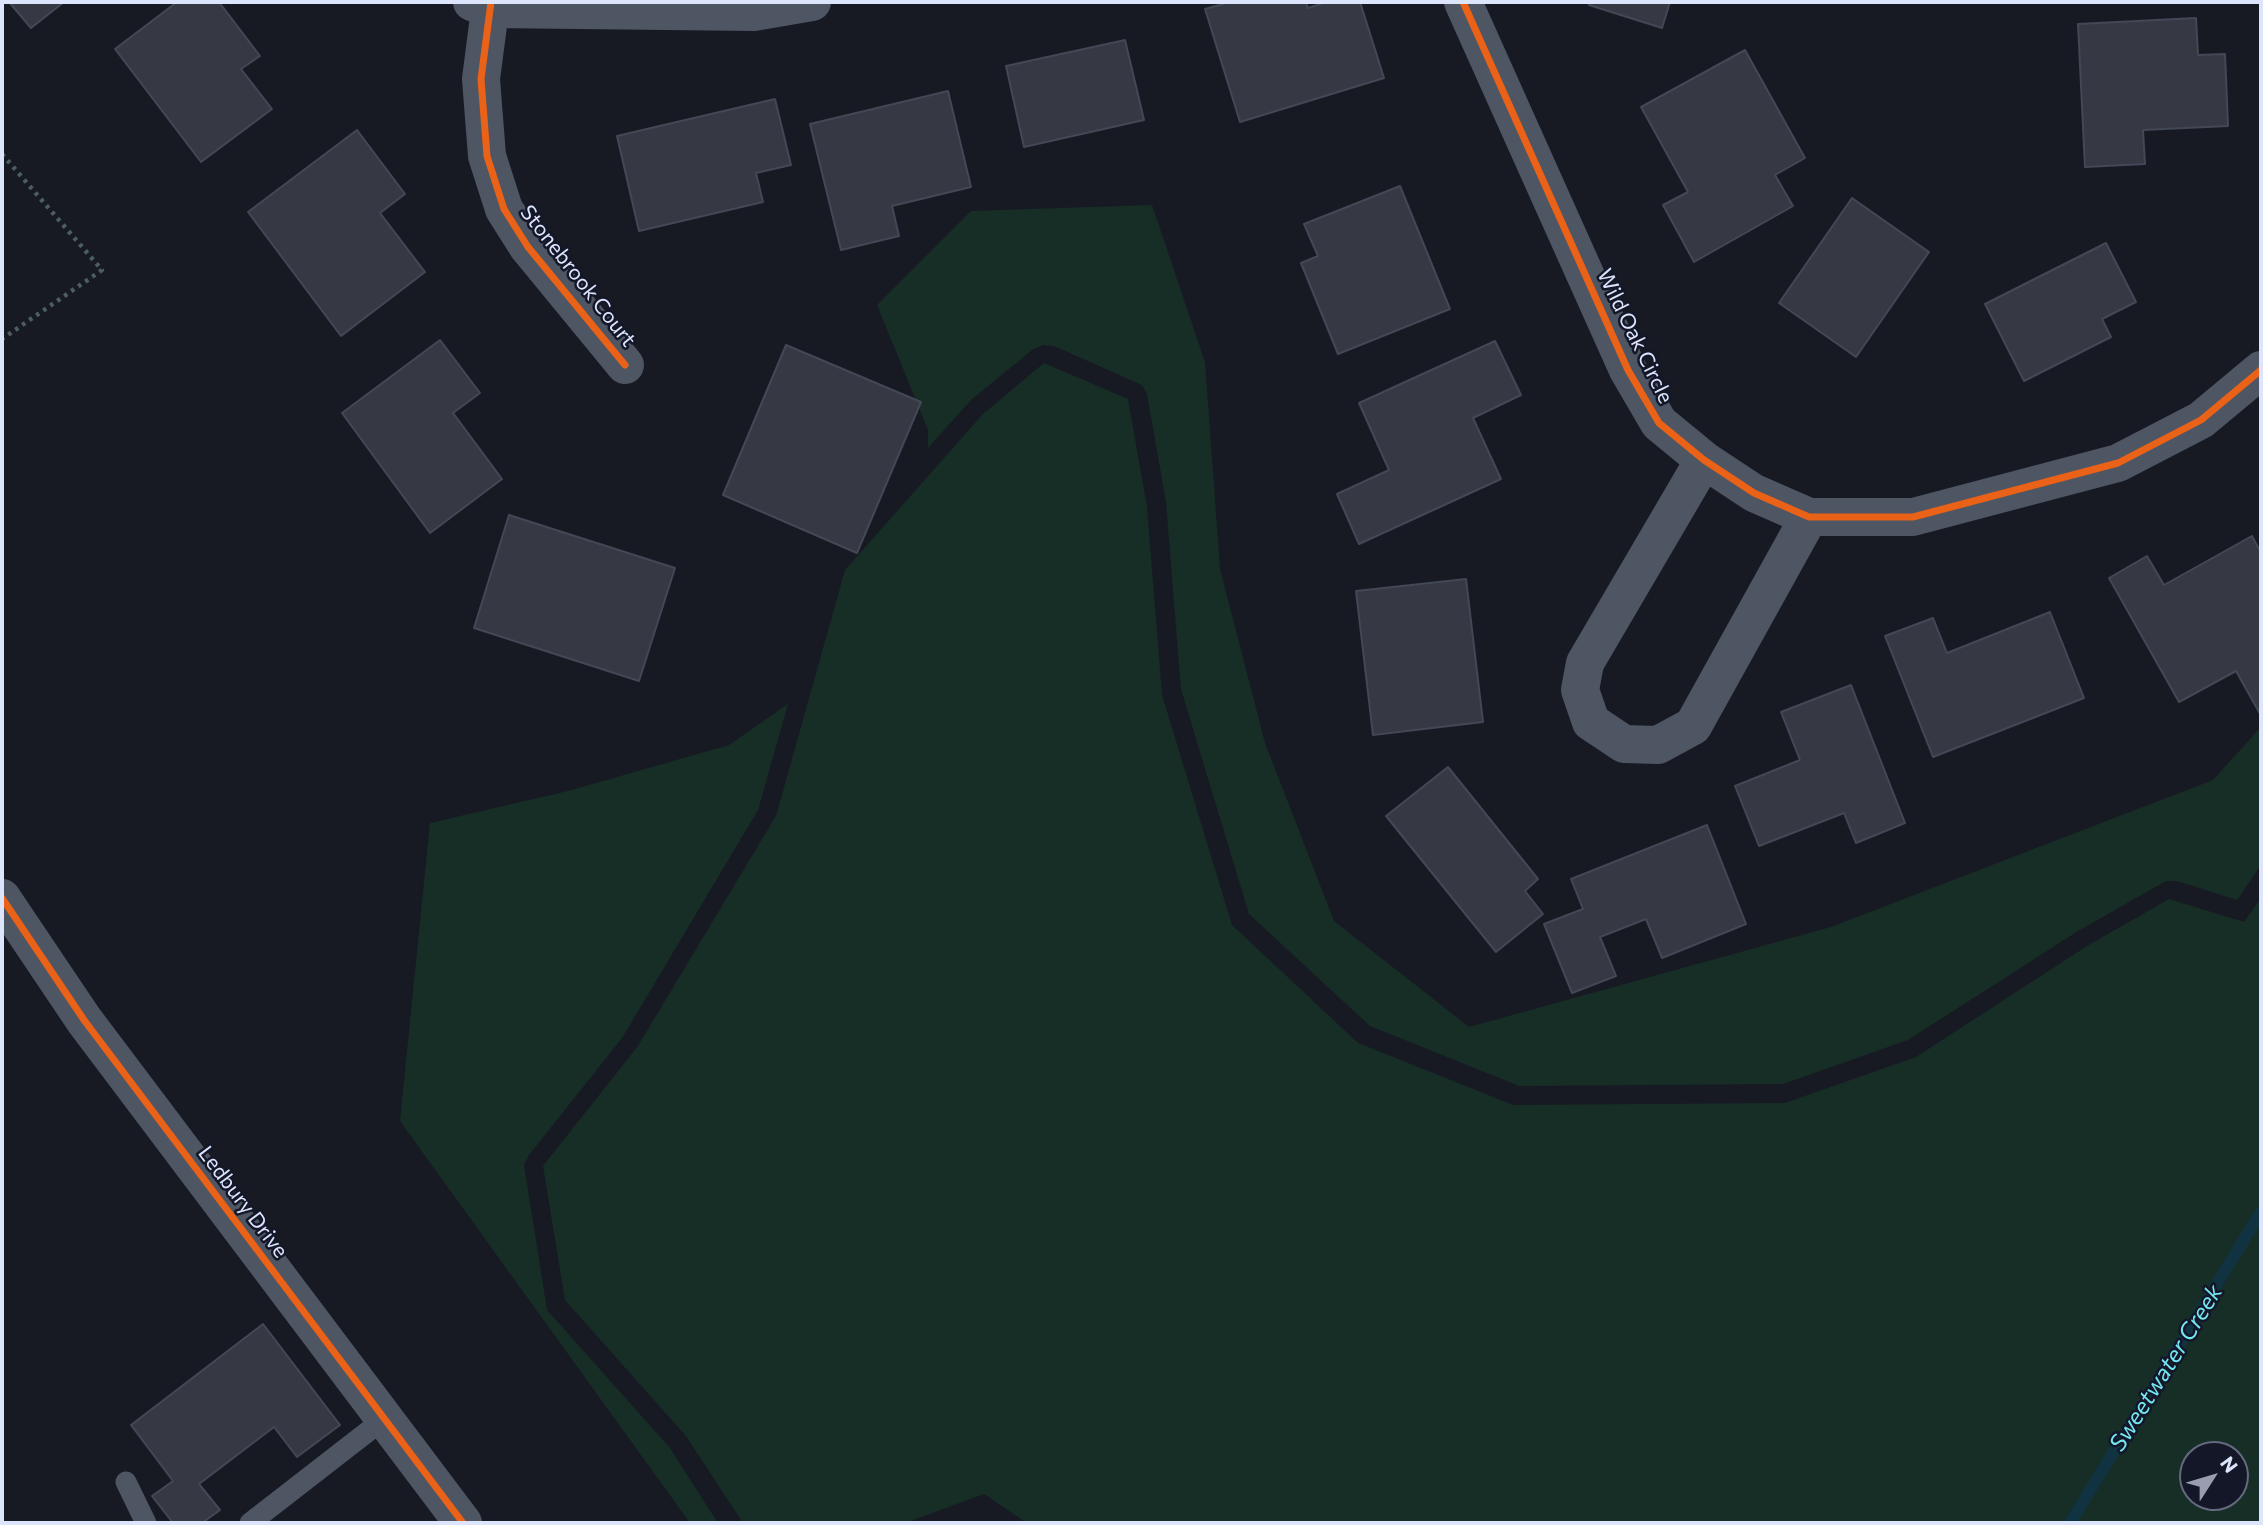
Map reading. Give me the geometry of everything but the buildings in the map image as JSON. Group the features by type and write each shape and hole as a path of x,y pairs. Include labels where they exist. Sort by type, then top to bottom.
{"street":[{"path":"484,4 754,12 812,2"},
{"name":"Wild Oak Circle","path":"1463,2 1628,370 1658,423 1704,460 1754,493 1809,517 1913,517 2118,463 2201,420 2261,370"},
{"name":"Stonebrook Court","path":"484,4 481,79 487,156 504,209 528,247 625,365"},
{"path":"1704,460 1585,663 1580,690 1591,722 1623,744 1658,745 1693,726 1809,517"},
{"name":"Ledbury Drive","path":"2,898 84,1020 463,1523"}],"lane":[{"path":"250,1523 384,1419"},
{"path":"126,1482 146,1523"}],"path":[{"path":"2,154 102,270 2,340"}],"green space":[{"path":"1152,205 1205,362 1220,569 1265,743 1334,921 1469,1027 1831,927 2213,780 2261,727 2261,865 2237,900 2177,881 2166,881 2078,931 1908,1040 1783,1084 1519,1086 1370,1026 1249,914 1181,689 1166,502 1147,394 1142,385 1054,346 1043,345 1032,350 971,400 928,448 928,430 877,305 971,211"},
{"path":"1044,363 1128,399 1147,507 1162,695 1232,925 1358,1043 1513,1105 1785,1103 1916,1057 2087,946 2169,899 2244,922 2261,898 2261,1523 1027,1523 984,1494 905,1523 743,1523 686,1436 565,1300 543,1166 638,1046 776,816 845,570 983,414"},
{"path":"788,704 758,810 622,1038 529,1155 524,1165 547,1310 670,1448 718,1523 690,1523 400,1121 430,823 568,791 729,745"}],"waterway":[{"name":"Sweetwater Creek","path":"2070,1523 2261,1212"}],"cycle path":[{"path":"491,2 481,79 487,156 504,209 528,247 625,365"},
{"path":"1463,2 1628,370 1659,423 1704,460 1754,493 1809,517 1913,517 2118,463 2201,420 2261,370"},
{"path":"2,898 84,1020 463,1523"}]}
